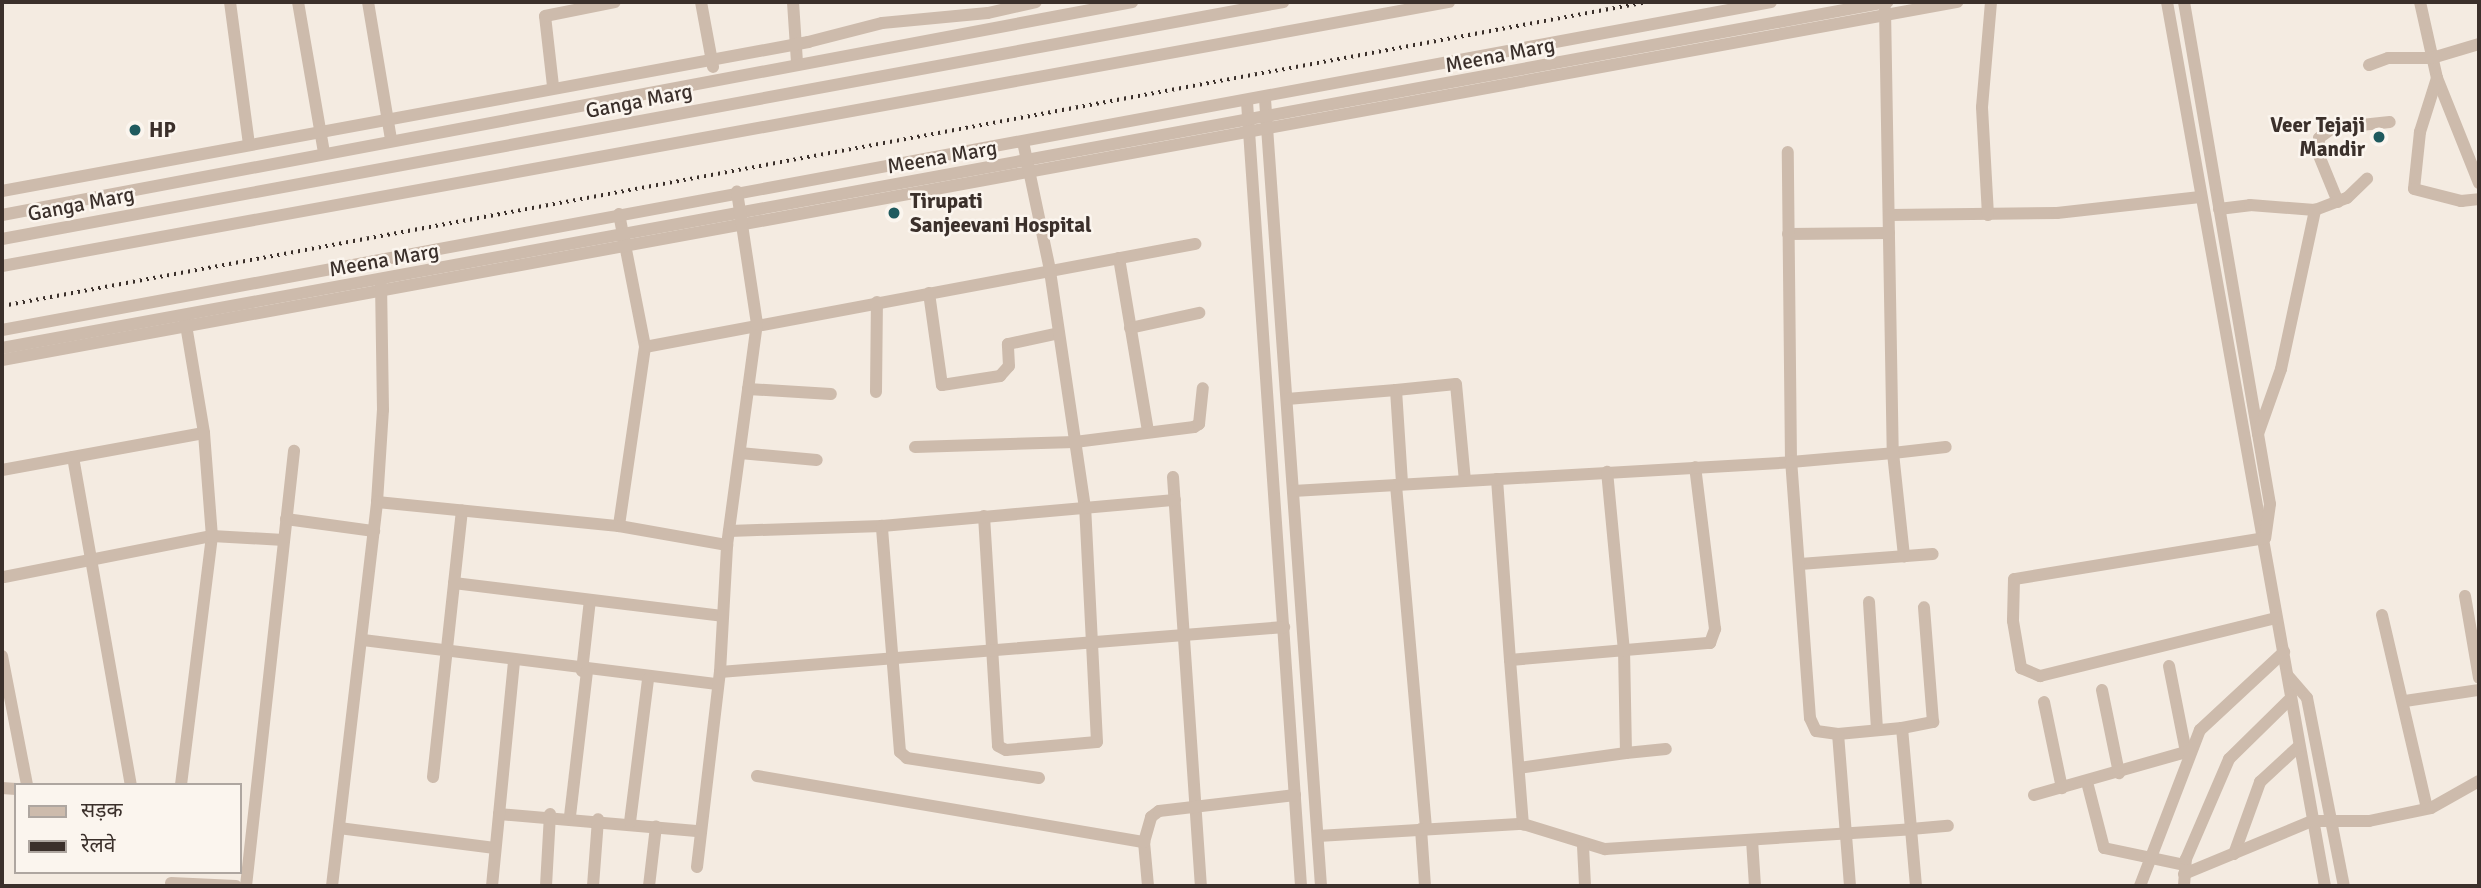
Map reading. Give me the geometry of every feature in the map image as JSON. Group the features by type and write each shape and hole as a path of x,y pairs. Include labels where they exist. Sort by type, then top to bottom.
{"street":[{"path":"230,2 249,144"},
{"path":"298,2 324,152"},
{"path":"368,2 391,140"},
{"path":"553,86 545,16 615,2"},
{"path":"701,2 715,79"},
{"path":"793,2 797,64"},
{"path":"2,191 553,86 712,60 882,23 988,13 1036,2"},
{"name":"Ganga Marg","path":"2,215 324,152 1132,2"},
{"name":"Ganga Marg","path":"2,239 1283,2"},
{"path":"2,266 1449,2"},
{"name":"Meena Marg","path":"2,330 737,192 1265,99 1771,2"},
{"name":"Meena Marg","path":"185,321 1250,127 1886,5 1957,2"},
{"path":"1988,215 1982,107 1991,2"},
{"path":"2167,2 2253,508 2265,538 2276,618 2288,676 2288,701 2325,886"},
{"path":"2184,2 2272,519 2265,538"},
{"path":"2420,2 2437,78 2479,183"},
{"path":"1886,5 1893,453 1904,556"},
{"path":"2369,65 2388,58 2432,58 2479,44"},
{"path":"2437,78 2420,131 2414,189 2461,201 2479,199"},
{"path":"1265,99 1321,886"},
{"path":"1247,102 1301,886"},
{"path":"2338,202 2318,153 2319,138 2333,128 2390,122"},
{"path":"984,516 989,650 998,746 1006,750 1080,745 1100,740 1085,508 1050,270 1023,142"},
{"path":"219,150 224,172"},
{"path":"1788,152 1791,462 1811,722 1820,733 1902,728 1933,722 1924,607"},
{"path":"2219,209 2250,205 2315,210 2338,202 2367,179"},
{"path":"697,867 699,831 719,678 728,538 757,324 737,192"},
{"path":"1889,215 1988,215 2128,208 2200,197"},
{"path":"2258,435 2281,369 2315,210"},
{"path":"619,214 645,347 620,526"},
{"path":"1788,234 1889,233"},
{"path":"645,347 1195,244"},
{"path":"1119,258 1148,432"},
{"path":"332,886 363,640 377,502 383,410 381,285"},
{"path":"929,293 942,385 1000,376 1009,366 1008,344 1059,333"},
{"path":"876,392 877,302"},
{"path":"1130,328 1199,313"},
{"path":"2,348 185,321"},
{"path":"2,360 185,321"},
{"path":"181,783 212,536 204,433 185,321"},
{"path":"1287,399 1456,384 1465,481"},
{"path":"915,447 1075,442 1199,424 1203,388"},
{"path":"748,389 831,394"},
{"path":"1396,390 1399,485 1424,829 1425,886"},
{"path":"2,470 204,433"},
{"path":"1293,491 1791,462 1945,447"},
{"path":"246,886 294,451"},
{"path":"740,453 817,460"},
{"path":"73,457 131,783"},
{"path":"1510,660 1702,647 1714,636 1695,467"},
{"path":"1607,472 1624,651 1626,753"},
{"path":"1173,477 1201,886"},
{"path":"1497,479 1524,824"},
{"path":"377,502 728,538 1175,500"},
{"path":"433,777 462,511"},
{"path":"286,519 374,531"},
{"path":"882,526 898,741 907,758 1039,778"},
{"path":"3,579 212,536 284,540"},
{"path":"2265,538 2014,579 2014,621 2021,668 2040,676 2276,618"},
{"path":"1800,564 1933,554"},
{"path":"454,583 722,616"},
{"path":"2465,596 2479,678"},
{"path":"570,816 590,600"},
{"path":"1870,602 1877,729"},
{"path":"2382,615 2405,701 2427,808"},
{"path":"363,640 648,679 719,678 892,657 1284,627"},
{"path":"2140,886 2147,859 2188,751 2214,712 2284,652"},
{"path":"2,656 27,783"},
{"path":"492,886 514,661"},
{"path":"2169,666 2188,751"},
{"path":"2288,676 2307,698 2344,886"},
{"path":"630,822 648,679"},
{"path":"2102,690 2119,773"},
{"path":"2405,701 2479,690"},
{"path":"2185,875 2229,759 2288,701"},
{"path":"2044,702 2062,788"},
{"path":"1902,728 1916,886"},
{"path":"1838,734 1850,886"},
{"path":"2234,854 2260,782 2299,746"},
{"path":"1519,768 1666,749"},
{"path":"2034,795 2119,773 2188,751"},
{"path":"757,776 1144,842"},
{"path":"2087,782 2100,843 2113,852 2147,859 2185,875 2312,821 2369,821 2427,808 2479,781"},
{"path":"1148,886 1144,842 1156,813 1196,805 1295,795"},
{"path":"499,814 550,814 699,831"},
{"path":"546,886 550,814"},
{"path":"593,886 597,819"},
{"path":"1318,836 1524,824 1583,846 1752,840 1948,825"},
{"path":"649,886 656,825"},
{"path":"339,828 495,848"},
{"path":"1752,840 1755,886"},
{"path":"1583,846 1585,886"},
{"path":"171,880 236,886"}],"railway":[{"path":"2,306 1647,2"}],"place":[{"name":"HP","path":"135,130"},
{"name":"Veer Tejaji Mandir","path":"2379,137"},
{"name":"Tirupati Sanjeevani Hospital","path":"894,213"}]}
